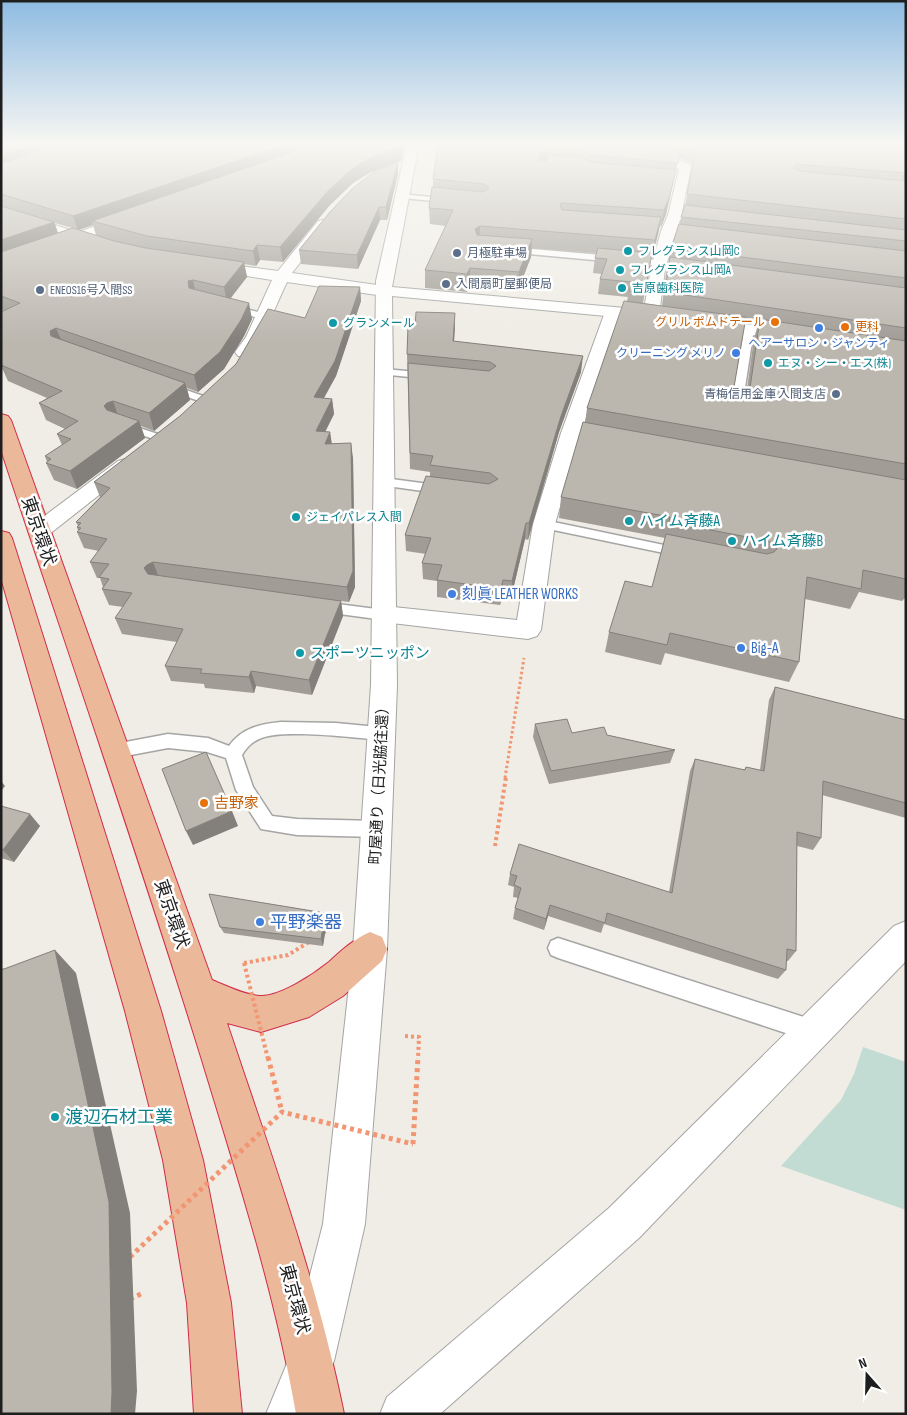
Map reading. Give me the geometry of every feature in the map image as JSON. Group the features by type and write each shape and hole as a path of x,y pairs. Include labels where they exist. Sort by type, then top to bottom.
{"highway":[{"name":"東京環状","path":"1,420 199,992 292,1283 311,1360 320,1414"},
{"path":"3,551 143,1011 183,1160 209,1302 218,1414"},
{"path":"199,992 230,1006 260,1014 296,1004 330,984 370,949"}],"street":[{"path":"236,366 254,337 281,277 336,210"},
{"name":"町屋通り（日光脇往還）","path":"290,1414 311,1360 344,1224 370,949 382,733 384,280 400,210"},
{"path":"651,315 667,234 675,210"},
{"path":"1,212 110,247"},
{"path":"1,264 142,214"},
{"path":"675,215 732,222"},
{"path":"193,264 384,291 670,318"},
{"path":"384,616 528,630 544,524 581,435 613,312"},
{"path":"690,321 808,339"},
{"path":"189,413 217,386"},
{"path":"39,531 165,434"},
{"path":"404,1414 624,1223 906,937"}],"lane":[{"path":"500,250 662,267"},
{"path":"215,305 263,316"},
{"path":"736,407 749,329"},
{"path":"384,372 441,378"},
{"path":"156,382 202,399"},
{"path":"118,423 165,434"},
{"path":"384,482 460,492"},
{"path":"544,524 694,555"},
{"path":"306,605 384,616"},
{"path":"233,754 242,741 257,732 276,729 382,733"},
{"path":"115,751 168,741 208,745 233,754"},
{"path":"233,754 245,790 267,824 296,827 377,829"},
{"path":"558,948 813,1031"}],"path":[{"path":"494,846 528,630"},
{"path":"282,1112 244,963 288,955 331,928"},
{"path":"282,1112 413,1144 419,1037 406,1036"},
{"path":"122,1264 282,1112"},
{"path":"127,1300 143,1293"}],"shaded area":[{"path":"863,1047 906,1062 906,1210 781,1166 841,1100 854,1074"}],"building":[{"path":"1,210 14,210 54,222 1,240"},
{"path":"53,210 91,210 73,216"},
{"path":"124,210 312,210 280,247 257,245 253,251 147,236 92,221"},
{"path":"332,210 378,210 357,255 299,250"},
{"path":"453,210 562,210 661,217 655,240 480,226 475,229 477,235 532,239 519,272 470,268 467,274 425,270"},
{"path":"683,210 729,210 906,230 906,241 681,217"},
{"path":"827,210 906,210 906,219"},
{"path":"679,224 906,251 906,278 671,248"},
{"path":"73,228 114,241 146,248 244,262 224,287 193,280 188,281 189,288 249,303 241,320 220,352 194,375 56,328 50,331 51,336 185,383 149,413 113,401 107,403 104,406 107,410 139,421 70,471 46,463 51,459 45,456 71,439 57,434 78,421 39,403 62,391 1,365 1,312 20,303 1,296 1,252"},
{"path":"598,248 652,253 645,293 629,291 632,282 600,279 607,259 595,258"},
{"path":"670,257 906,288 906,328 665,292"},
{"path":"319,286 360,287 335,361 314,397 332,399 316,431 330,432 325,444 351,443 353,571 347,587 153,562 144,568 148,574 341,601 309,680 251,671 249,677 200,673 202,669 165,666 183,629 115,618 132,593 102,589 109,579 99,577 109,564 90,562 107,539 77,532 81,528 77,527 81,523 76,522 110,488 94,482 180,416 236,364 268,309 305,318"},
{"path":"624,301 746,317 734,387 741,392 750,388 760,319 906,341 906,464 587,408"},
{"path":"416,312 455,313 453,341 583,356 561,416 529,523 526,523 512,581 503,580 501,589 437,580 442,565 422,563 431,538 405,535 426,476 489,484 498,479 490,473 430,465 433,456 410,453 408,363 489,371 496,366 490,362 407,354 408,326 415,326"},
{"path":"583,422 906,480 906,579 863,570 861,589 807,577 799,662 670,633 667,645 609,632 625,581 652,587 666,534 767,554 777,549 774,544 768,541 669,522 670,517 561,497"},
{"path":"775,687 906,720 906,803 823,781 821,838 797,832 796,951 787,949 786,970 607,913 605,923 550,905 546,919 515,908 521,888 514,885 517,876 510,874 519,844 672,893 695,759 745,770 746,767 764,771"},
{"path":"567,719 572,733 604,727 607,735 675,750 551,771 535,724"},
{"path":"206,752 232,811 186,831 162,769"},
{"path":"1,806 30,814 3,850 1,849"},
{"path":"209,894 325,913 321,939 220,927"},
{"name":"渡辺石材工業","path":"55,950 109,1202 111,1414 1,1414 1,969"}],"place":[{"name":"フレグランス山岡C","path":"628,251"},
{"name":"月極駐車場","path":"457,253"},
{"name":"フレグランス山岡A","path":"620,270"},
{"name":"入間扇町屋郵便局","path":"446,284"},
{"name":"吉原歯科医院","path":"622,288"},
{"name":"ENEOS16号入間SS","path":"40,290"},
{"name":"グリル ポムドテール","path":"775,322"},
{"name":"グランメール","path":"333,323"},
{"name":"更科","path":"845,327"},
{"name":"ヘアーサロン・ジャンティ","path":"819,328"},
{"name":"クリーニング メリノ","path":"736,353"},
{"name":"エヌ・シー・エス(株)","path":"768,363"},
{"name":"青梅信用金庫 入間支店","path":"836,394"},
{"name":"ジェイパレス入間","path":"296,517"},
{"name":"ハイム斉藤A","path":"629,521"},
{"name":"ハイム斉藤B","path":"732,541"},
{"name":"刻眞 LEATHER WORKS","path":"452,594"},
{"name":"Big-A","path":"741,648"},
{"name":"スポーツニッポン","path":"300,653"},
{"name":"吉野家","path":"204,803"},
{"name":"平野楽器","path":"260,922"},
{"name":"渡辺石材工業","path":"55,1117"}]}
